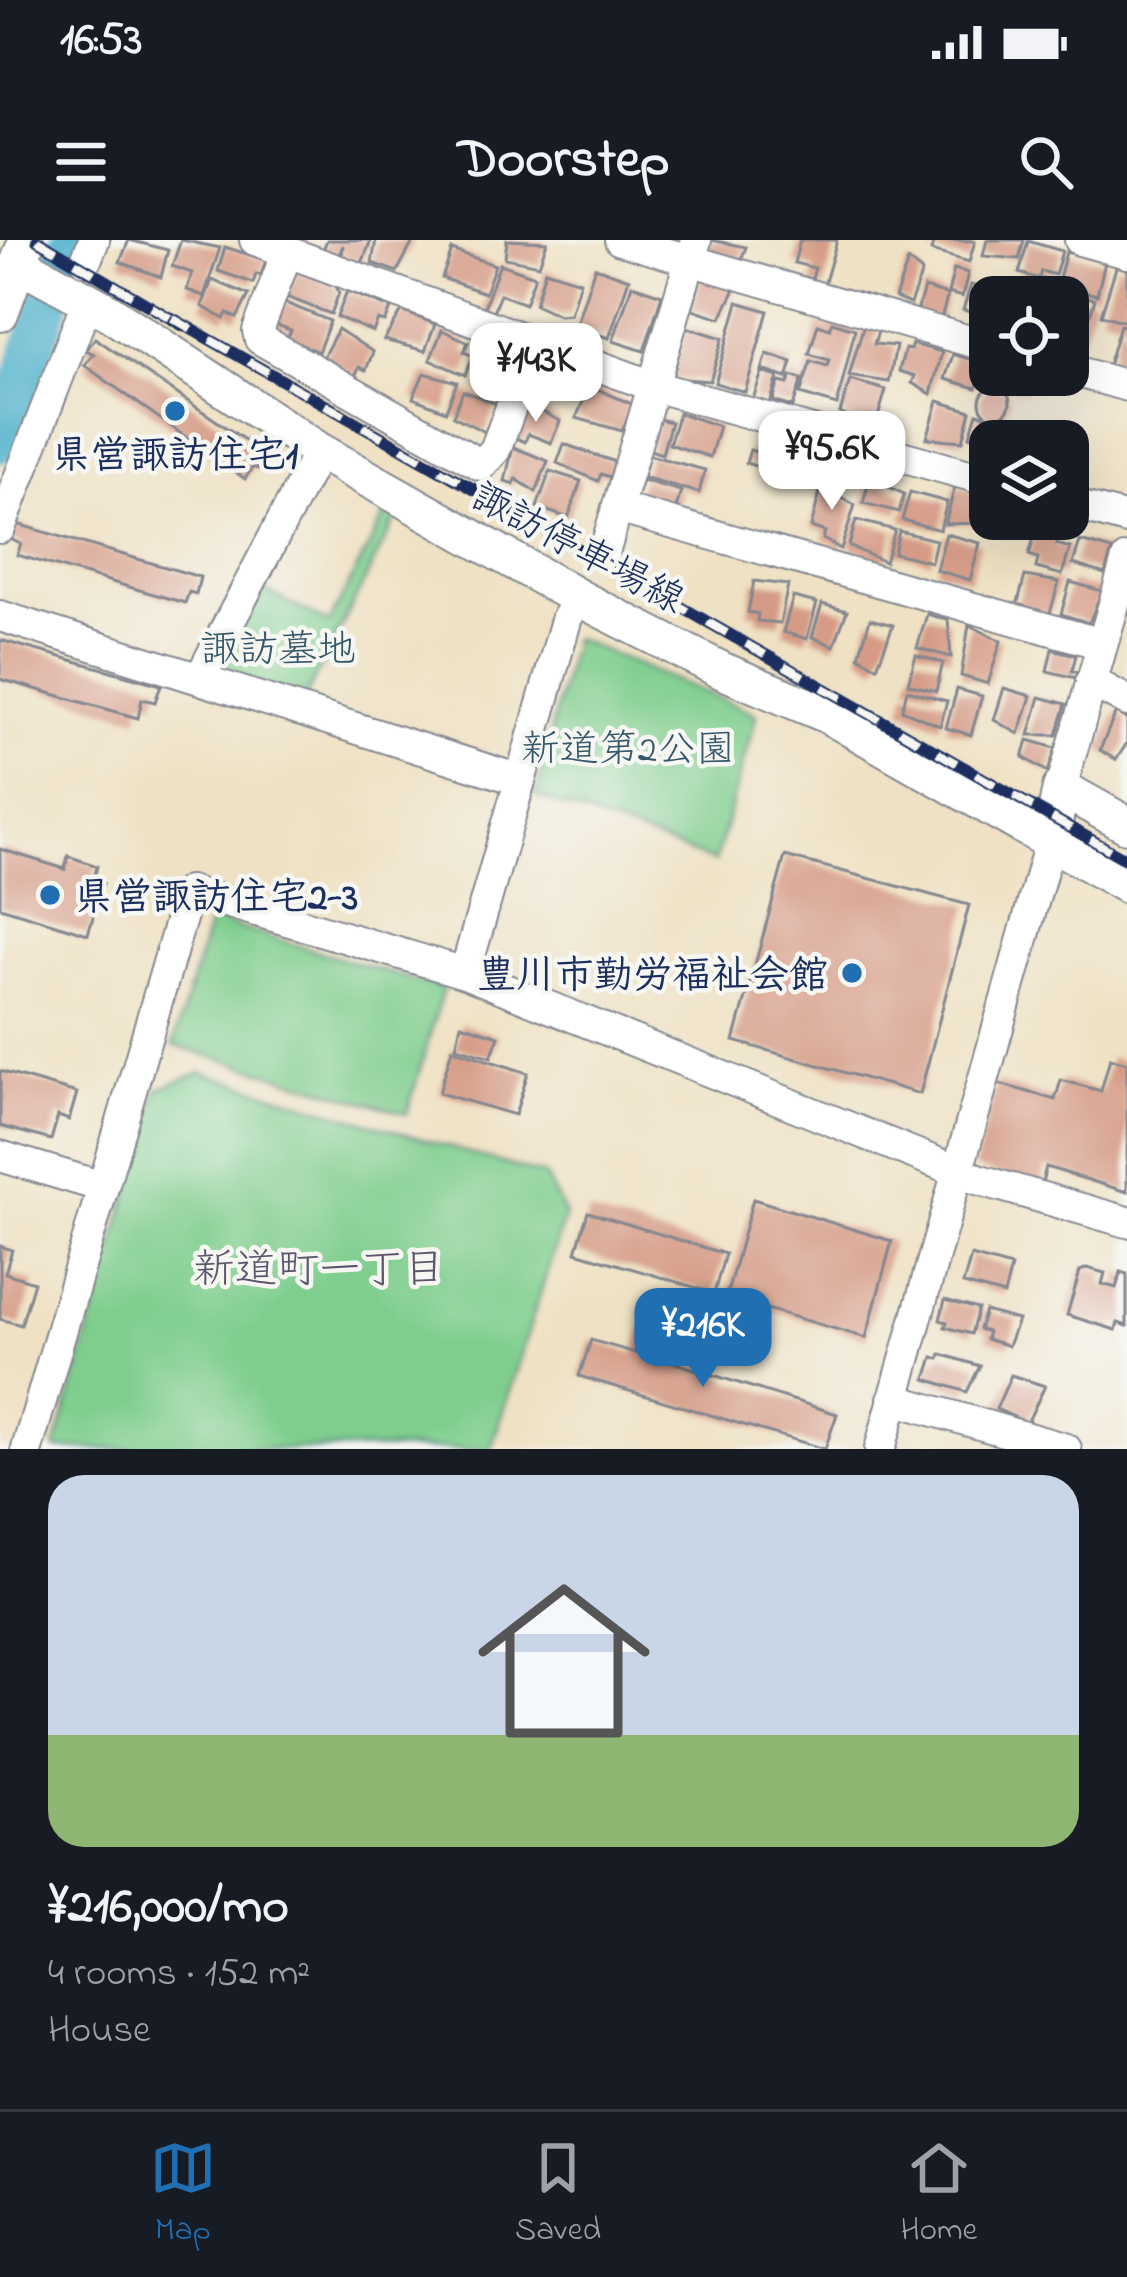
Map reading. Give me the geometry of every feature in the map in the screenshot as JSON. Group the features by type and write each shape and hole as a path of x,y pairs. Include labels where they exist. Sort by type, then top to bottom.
{"main road":[{"name":"諏訪停車場線","path":"26,258 86,273 319,451 579,598 723,670 828,715 1127,885"},
{"path":"0,313 26,258"},
{"path":"1050,842 1061,788 1127,825"}],"street":[{"path":"255,240 653,386 969,475"},
{"path":"620,240 693,252 969,340"},
{"path":"1080,240 1127,253"},
{"path":"286,252 258,331 260,339 481,465 495,450 535,344"},
{"path":"604,553 693,252"},
{"path":"0,528 86,273"},
{"path":"1089,375 1127,386"},
{"path":"200,678 319,451"},
{"path":"617,508 1102,644"},
{"path":"1089,508 1127,519"},
{"path":"1061,788 1127,559"},
{"path":"465,973 567,617 579,598"},
{"path":"0,616 520,780"},
{"path":"1090,681 1127,701"},
{"path":"880,1449 1050,842"},
{"path":"27,1449 188,891 465,973 977,1179 1127,1222"},
{"path":"0,1156 103,1187"},
{"path":"893,1399 1066,1449"}],"green space":[{"name":"諏訪墓地","path":"391,503 401,509 300,708 214,663 254,585 329,623"},
{"name":"新道第2公園","path":"573,638 757,714 715,862 535,796"},
{"path":"210,919 443,989 407,1114 173,1045"},
{"path":"201,1072 545,1176 565,1215 491,1449 55,1449 158,1089"}],"building":[{"path":"129,240 168,250 161,277 120,262"},
{"path":"181,240 220,248 204,296 187,290 192,273 172,266"},
{"path":"327,240 371,240 362,263 342,256 343,245 338,258 322,252"},
{"path":"376,240 414,240 397,272 372,263"},
{"path":"507,240 547,242 539,265 505,258"},
{"path":"711,240 746,247 740,263 706,255"},
{"path":"800,240 837,240 823,289 810,285 815,268 794,263"},
{"path":"934,240 975,241 969,262 931,251"},
{"path":"987,240 1024,240 1019,259 983,256"},
{"path":"1028,241 1062,251 1055,275 1019,273"},
{"path":"225,247 266,260 253,283 218,271"},
{"path":"452,250 495,265 485,293 442,278"},
{"path":"1066,252 1105,262 1097,295 1089,293 1089,276 1059,276"},
{"path":"908,261 922,272 910,304 895,298"},
{"path":"500,264 535,276 525,304 500,294 492,314 483,310"},
{"path":"1117,264 1127,267 1127,322 1101,315"},
{"path":"595,267 629,279 609,338 575,327"},
{"path":"954,269 968,273 962,297 948,293"},
{"path":"545,270 580,281 570,314 559,315 535,304"},
{"path":"297,271 336,286 339,293 331,314 286,297"},
{"path":"701,277 736,287 721,318 692,309"},
{"path":"212,280 249,295 237,318 227,313 224,319 202,306"},
{"path":"632,285 662,295 644,351 613,341"},
{"path":"924,288 948,295 940,322 916,315"},
{"path":"347,291 391,308 385,322 378,320 373,332 337,317"},
{"path":"283,302 330,321 318,352 287,339 291,330 274,324"},
{"path":"738,302 768,311 745,392 715,383"},
{"path":"402,311 435,324 425,351 384,340"},
{"path":"832,322 855,329 837,405 800,394 811,361 827,366 829,360 809,354 818,324 830,328"},
{"path":"864,324 879,328 874,344 896,346 889,382 849,376"},
{"path":"1120,325 1127,327 1127,374 1107,369"},
{"path":"686,327 723,338 710,381 672,378"},
{"path":"338,329 373,352 366,370 359,367 355,376 323,357"},
{"path":"442,330 468,342 464,352 473,356 465,375 430,360"},
{"name":"県営諏訪住宅1","path":"95,338 268,456 261,470 253,467 245,479 84,365 94,354 86,350"},
{"path":"912,344 942,352 931,394 912,383 915,376 899,371 905,349 910,350"},
{"path":"767,354 792,362 787,378 762,370"},
{"path":"953,354 969,359 969,386 945,379"},
{"path":"549,363 581,376 571,400 535,382"},
{"path":"762,372 778,377 770,404 753,399"},
{"path":"424,373 457,382 446,411 413,398"},
{"path":"791,376 802,379 793,407 773,401 779,382 788,384"},
{"path":"850,380 886,390 874,430 840,413"},
{"path":"590,386 634,405 622,431 576,418"},
{"path":"463,391 497,404 485,432 453,416"},
{"path":"981,396 1009,396 1009,408 1001,416 989,416 981,408"},
{"path":"938,401 971,411 963,441 927,438"},
{"path":"527,404 560,421 551,443 528,434 525,442 513,437"},
{"path":"679,413 719,426 710,457 669,444"},
{"path":"659,419 671,422 662,454 650,450"},
{"path":"564,444 615,462 610,477 601,474 598,481 557,463"},
{"path":"513,447 548,461 536,492 516,479 514,484 505,481"},
{"path":"750,450 778,459 775,472 746,463"},
{"path":"649,455 705,470 699,493 643,477"},
{"path":"550,471 581,481 568,518 537,507"},
{"path":"825,472 838,476 833,493 855,505 841,549 823,539 825,532 811,527"},
{"path":"870,478 904,494 899,512 863,503"},
{"path":"642,480 681,491 674,515 635,501"},
{"path":"955,486 969,490 969,523 945,524"},
{"path":"910,492 947,502 940,530 902,520"},
{"path":"856,520 895,530 885,562 849,546"},
{"path":"17,524 200,577 196,594 189,592 185,603 17,555 21,544 10,539"},
{"path":"899,531 936,540 931,562 894,553"},
{"path":"946,534 980,543 970,580 936,570"},
{"path":"1033,540 1058,540 1057,544 1070,548 1062,575 1036,568 1038,558 1029,555"},
{"path":"1080,541 1112,550 1105,574 1073,564"},
{"path":"1025,576 1059,582 1050,613 1016,609"},
{"path":"754,581 788,585 780,623 757,621 758,614 748,612"},
{"path":"1070,582 1102,591 1089,623 1061,614"},
{"path":"793,597 817,603 807,639 783,632"},
{"path":"822,604 847,611 834,646 812,637"},
{"path":"927,614 948,620 951,657 917,648"},
{"path":"870,619 893,625 877,667 859,656"},
{"path":"969,625 1001,641 988,684 961,676"},
{"path":"0,640 161,685 155,702 142,699 138,718 0,679"},
{"path":"1052,649 1076,655 1072,671 1078,672 1076,678 1047,671"},
{"path":"916,655 943,663 936,691 908,684"},
{"path":"1004,688 1031,696 1019,734 994,720"},
{"path":"957,689 982,696 971,735 946,728"},
{"path":"907,690 947,701 940,726 902,710"},
{"path":"1040,697 1066,704 1057,735 1029,735"},
{"path":"1116,712 1127,719 1127,743 1116,760 1100,750"},
{"path":"1028,740 1056,748 1048,772 1023,757"},
{"name":"県営諏訪住宅2-3","path":"0,849 65,869 68,856 97,866 94,879 103,883 88,934 0,907"},
{"name":"豊川市勤労福祉会館","path":"785,856 969,905 920,1094 734,1041"},
{"path":"461,1024 499,1036 491,1057 456,1047"},
{"path":"452,1049 528,1073 515,1115 439,1093"},
{"path":"1110,1058 1127,1063 1127,1192 1046,1167 1041,1186 974,1168 997,1083 1055,1100 1061,1080 1101,1091"},
{"path":"0,1071 77,1093 69,1120 58,1116 51,1140 0,1126"},
{"path":"753,1199 892,1241 866,1338 726,1297"},
{"path":"588,1212 725,1254 714,1293 576,1252"},
{"path":"0,1246 12,1250 5,1273 34,1282 21,1325 0,1319"},
{"path":"971,1256 1011,1267 1004,1295 963,1284"},
{"path":"1080,1271 1105,1273 1102,1284 1116,1288 1121,1272 1127,1274 1127,1326 1118,1323 1116,1330 1067,1315"},
{"path":"945,1300 978,1309 971,1334 945,1327 947,1322 940,1320"},
{"path":"985,1311 1018,1320 1008,1346 986,1339 988,1332 979,1329"},
{"path":"642,1328 677,1340 672,1362 837,1414 825,1449 579,1376 591,1340 635,1353"},
{"path":"941,1354 980,1366 967,1392 926,1379 933,1357 939,1359"},
{"path":"1011,1375 1045,1386 1027,1423 996,1409"}],"waterway":[{"path":"0,442 71,240"}],"railway":[{"path":"37,240 182,325"},
{"path":"172,318 1127,860"}],"place":[{"name":"県営諏訪住宅1","path":"175,411"},
{"name":"県営諏訪住宅2-3","path":"50,895"},
{"name":"豊川市勤労福祉会館","path":"852,973"}],"district":[{"name":"新道町一丁目","path":"319,1267"}]}
